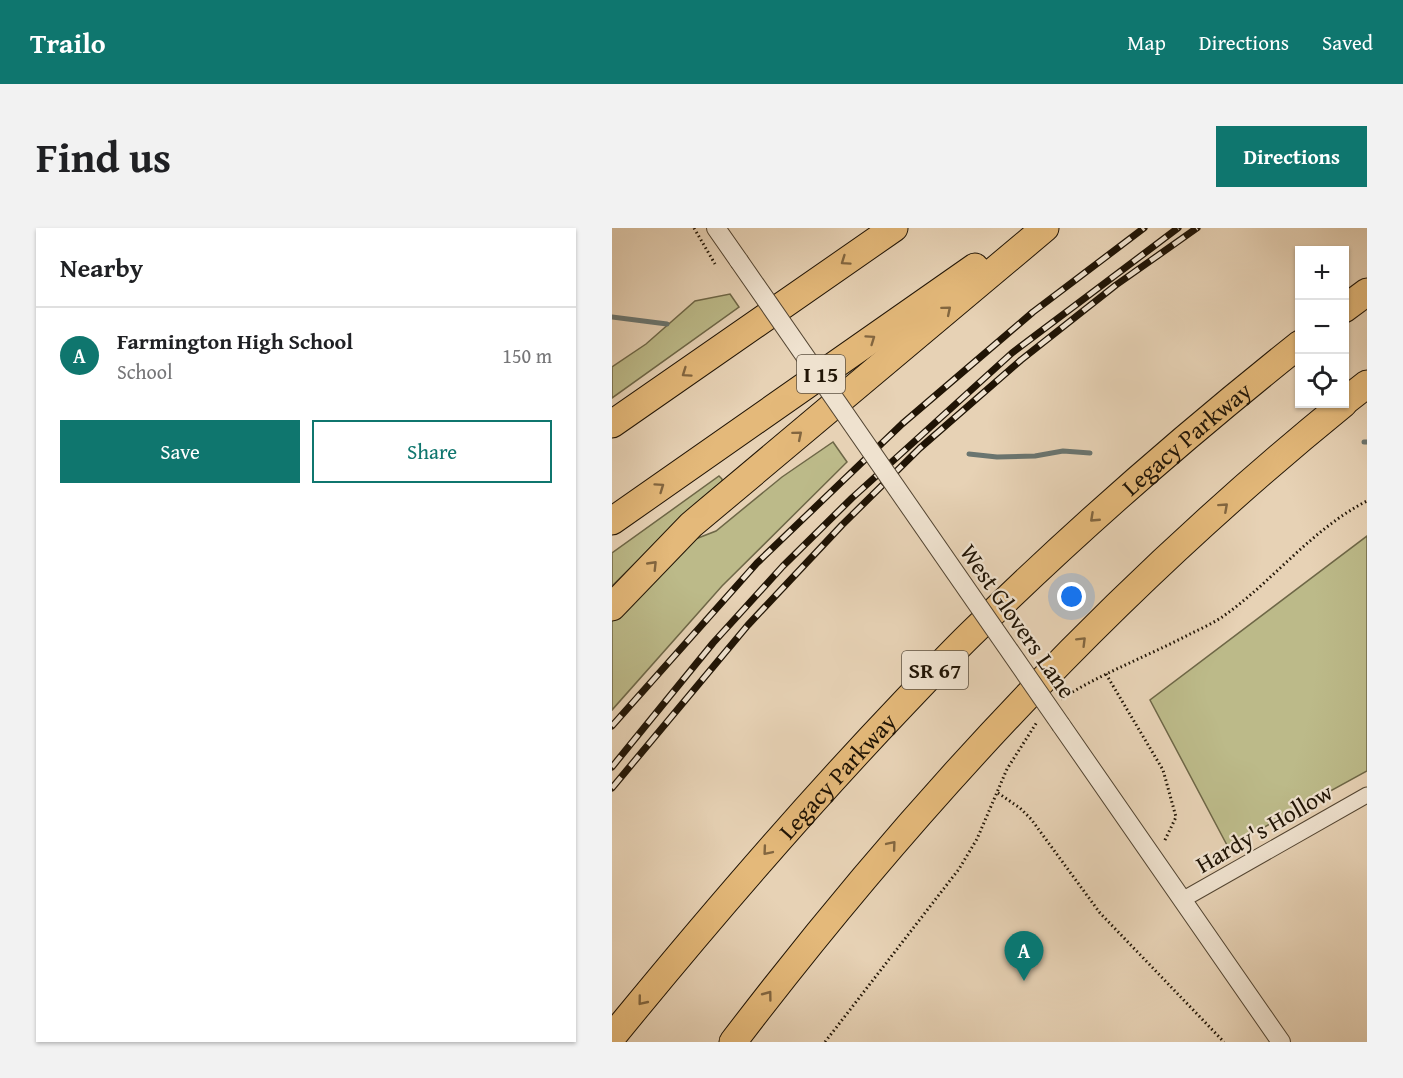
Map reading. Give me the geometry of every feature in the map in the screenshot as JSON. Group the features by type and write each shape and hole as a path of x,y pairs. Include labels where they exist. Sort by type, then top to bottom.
{"highway":[{"path":"612,424 894,228"},
{"name":"I 15","path":"612,521 1030,228"},
{"path":"612,607 691,525 1045,228"},
{"path":"1349,305 1367,292"},
{"name":"Legacy Parkway","path":"612,1037 776,840 974,630 1107,506 1223,405 1295,347"},
{"path":"1349,399 1367,384"},
{"path":"733,1042 795,960 913,819 1005,718 1148,575 1300,438 1338,408"}],"street":[{"name":"West Glovers Lane","path":"716,228 1281,1042"},
{"name":"Hardy's Hollow","path":"1182,900 1367,795"}],"path":[{"path":"694,228 715,264"},
{"path":"1105,673 1163,770 1176,817 1155,860"},
{"path":"998,794 1020,808 1031,819 1100,913 1224,1042"}],"shaded area":[{"path":"730,294 739,307 612,398 612,367 646,344 695,301"},
{"path":"833,442 847,462 722,586 612,710 612,620 693,540 716,531 782,477"},
{"path":"719,476 722,482 682,517 612,586 612,553"},
{"path":"1367,536 1367,771 1228,847 1150,700"}],"waterway":[{"path":"612,317 667,324"},
{"path":"969,454 997,457 1035,456 1063,451 1090,453"}],"railway":[{"path":"612,726 757,563 902,424 1033,312 1144,228"},
{"path":"612,767 713,643 783,566 852,498 1012,353 1178,228"},
{"path":"612,788 748,625 842,525 920,448 1021,360 1116,285 1197,228"}],"place":[{"name":"Farmington High School","path":"1024,981"}]}
